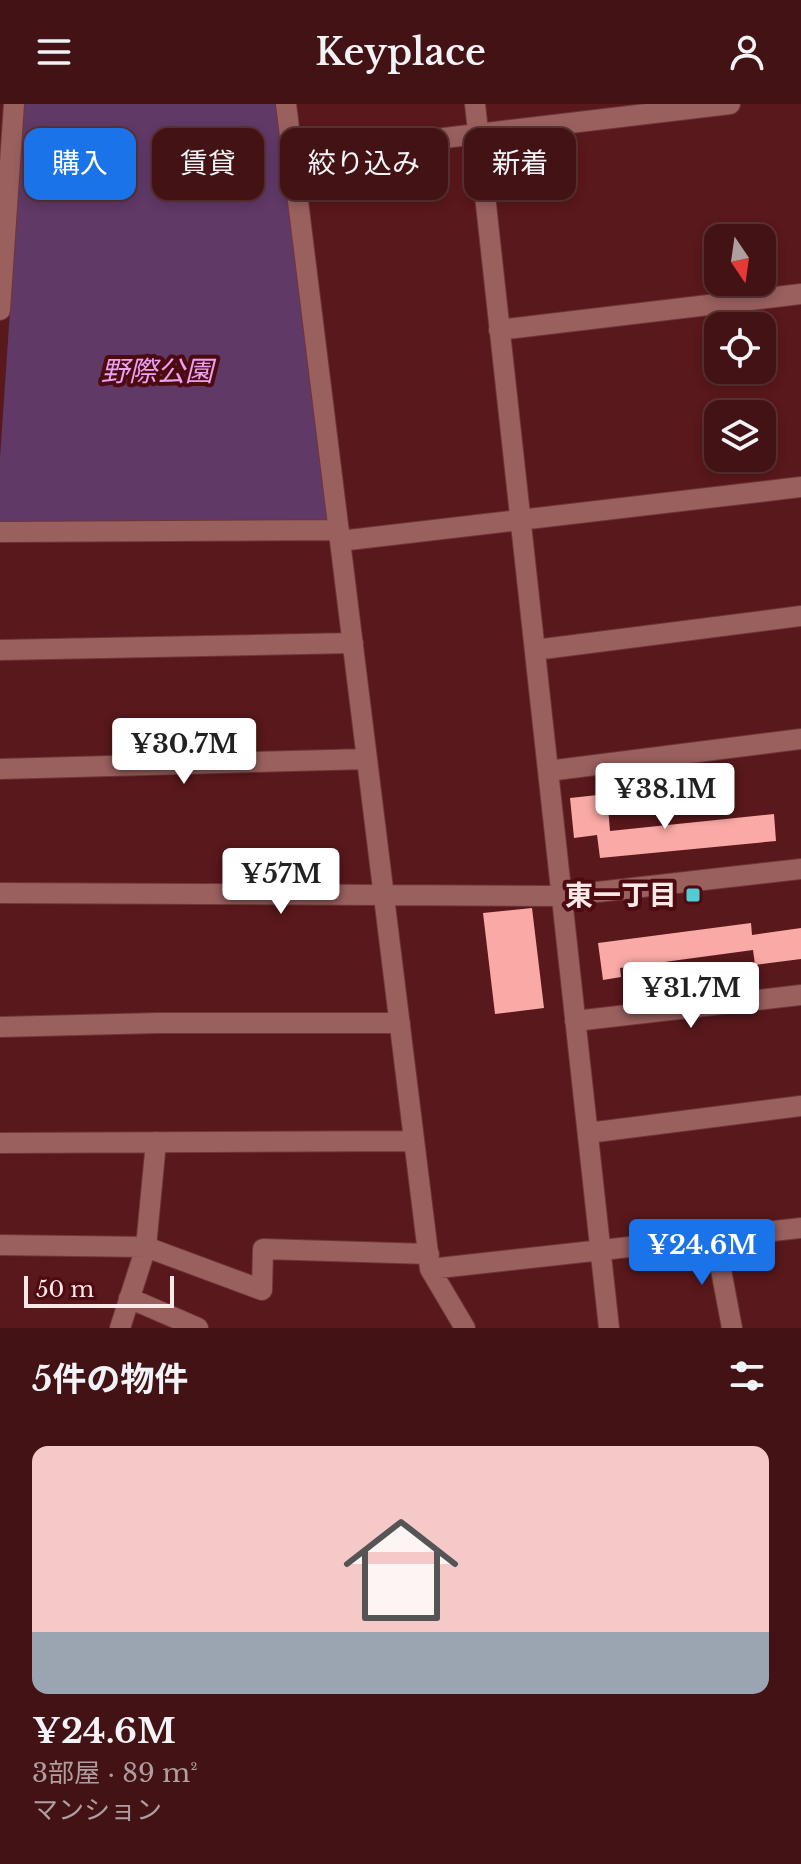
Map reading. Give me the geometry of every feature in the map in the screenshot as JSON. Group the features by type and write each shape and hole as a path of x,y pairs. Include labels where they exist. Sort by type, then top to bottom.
{"street":[{"path":"0,310 14,104"},
{"path":"286,104 289,128"},
{"path":"475,104 477,128"},
{"path":"528,128 730,104"},
{"path":"298,200 430,1262 465,1328"},
{"path":"485,200 609,1328"},
{"path":"499,330 801,294"},
{"path":"0,532 340,536 521,520 801,487"},
{"path":"535,650 801,616"},
{"path":"0,650 353,643"},
{"path":"548,771 801,739"},
{"path":"0,769 367,759"},
{"path":"0,893 562,896 801,869"},
{"path":"575,1021 801,995"},
{"path":"0,1027 158,1023 400,1023"},
{"path":"588,1133 801,1106"},
{"path":"0,1143 414,1141"},
{"path":"120,1328 146,1247 156,1142"},
{"path":"0,1245 146,1247 262,1290 263,1249 430,1262 601,1252 801,1228"},
{"path":"715,1238 732,1328"},
{"path":"129,1298 198,1328"}],"green space":[{"name":"野際公園","path":"24,104 276,104 280,136 280,200 288,200 328,520 0,525 0,458"}],"building":[{"path":"607,794 610,831 774,814 776,841 600,858 597,835 574,838 570,798"},
{"path":"532,908 544,1008 495,1014 483,913"},
{"path":"751,923 752,935 801,928 801,959 755,965 753,950 620,968 621,977 603,980 598,943"}],"place":[{"name":"東一丁目","path":"693,895"}]}
